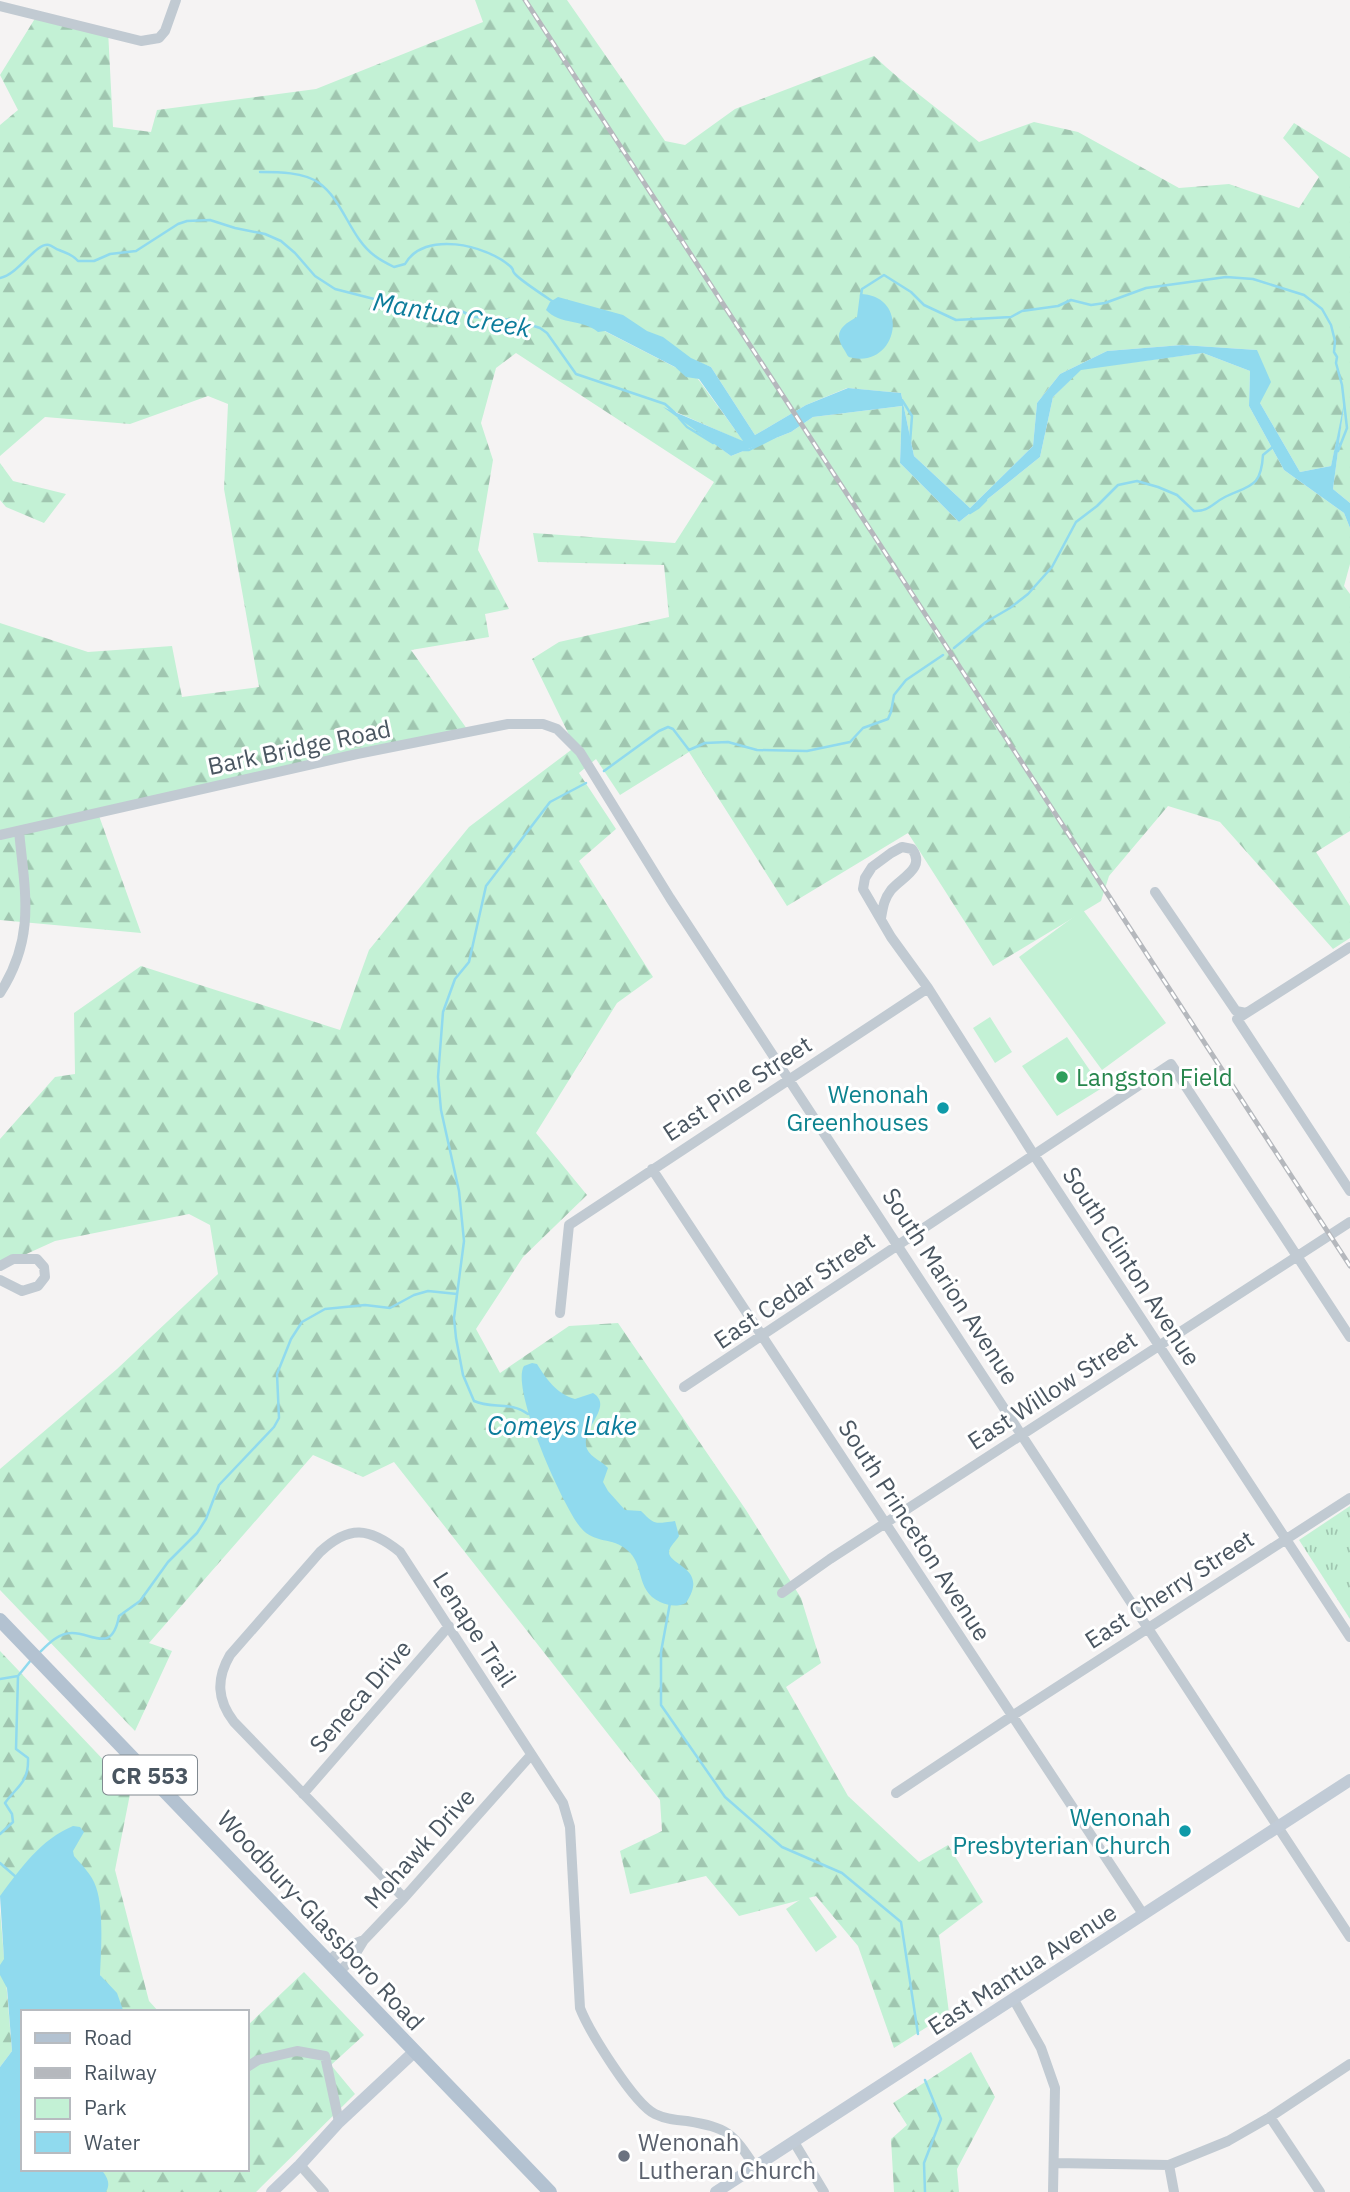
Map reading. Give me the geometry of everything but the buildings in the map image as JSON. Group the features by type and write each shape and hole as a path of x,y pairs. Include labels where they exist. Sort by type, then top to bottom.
{"main road":[{"name":"Woodbury-Glassboro Road","path":"0,1620 550,2192"}],"street":[{"path":"0,6 141,41 158,38 165,31 176,0"},
{"name":"Bark Bridge Road","path":"0,835 357,754 509,724 535,723 557,729 567,737 590,768"},
{"name":"South Marion Avenue","path":"590,768 670,898 1350,1937"},
{"path":"0,993 16,962 25,931 26,906 19,831"},
{"name":"South Clinton Avenue","path":"881,918 883,902 917,864 917,856 912,849 902,847 872,867 865,878 863,889 891,937 928,988 1034,1155 1350,1637"},
{"path":"1155,892 1236,1010 1245,1013"},
{"path":"1350,947 1237,1019 1350,1191"},
{"name":"East Pine Street","path":"560,1313 569,1225 928,988"},
{"name":"East Cedar Street","path":"684,1387 1171,1064 1297,1256"},
{"name":"South Princeton Avenue","path":"652,1169 1143,1914"},
{"name":"East Willow Street","path":"782,1593 1350,1222"},
{"path":"1297,1256 1350,1337"},
{"path":"0,1266 13,1259 37,1259 44,1266 45,1277 38,1286 22,1291 0,1280"},
{"name":"East Cherry Street","path":"896,1793 1350,1498"},
{"name":"Lenape Trail","path":"404,1898 234,1722 222,1703 219,1683 230,1655 320,1552 334,1539 349,1533 365,1532 383,1538 400,1552 567,1813 579,1998 584,2017 633,2094 644,2106 663,2117 722,2129 737,2140 755,2167"},
{"name":"Seneca Drive","path":"303,1794 449,1626"},
{"name":"Mohawk Drive","path":"334,1966 354,1958 364,1940 531,1755"},
{"name":"East Mantua Avenue","path":"716,2192 1350,1780"},
{"path":"1014,2000 1041,2048 1055,2088 1053,2192"},
{"path":"248,2066 258,2060 297,2051 325,2056 339,2122"},
{"path":"272,2192 339,2122 414,2052"},
{"path":"1055,2162 1169,2165 1228,2141 1270,2117 1350,2064"},
{"path":"1270,2117 1320,2192"},
{"path":"794,2142 824,2192"},
{"path":"300,2165 324,2192"},
{"path":"1169,2165 1174,2192"}],"green space":[{"path":"475,0 567,0 665,141 685,145 735,109 874,56 979,142 1034,122 1078,132 1179,188 1229,184 1299,208 1319,177 1283,138 1294,123 1350,158 1350,503 1333,489 1343,412 1331,466 1300,472 1260,403 1257,350 1182,345 1107,351 1060,374 1037,403 1033,446 970,508 914,456 901,393 847,388 806,405 755,435 711,367 550,303 698,379 744,442 667,408 731,456 791,432 813,417 902,406 900,463 959,522 1040,457 1053,397 1081,369 1203,353 1250,371 1249,406 1284,470 1344,513 1350,528 1350,564 1344,586 1350,594 1350,831 1316,852 1350,906 1350,938 1333,949 1220,822 1168,806 1109,876 1101,901 993,966 908,833 787,906 689,752 620,795 596,759 579,773 616,829 579,861 653,977 617,1003 536,1133 587,1195 523,1257 476,1329 500,1373 569,1326 618,1323 746,1510 801,1598 821,1663 786,1687 848,1796 919,1862 948,1845 983,1902 939,1935 949,2013 894,2048 858,1946 816,1896 739,1916 706,1876 630,1894 620,1851 662,1831 660,1800 394,1462 363,1477 313,1455 149,1643 172,1651 135,1731 0,1590 0,1469 117,1369 218,1274 210,1225 189,1214 55,1241 0,1266 0,1139 55,1077 75,1074 74,1013 141,966 340,1030 369,950 469,827 575,747 532,659 559,642 669,617 664,565 538,562 533,533 675,543 714,482 516,353 496,368 481,423 493,460 478,550 509,609 485,614 489,637 411,650 467,729 98,813 141,933 0,920 0,623 88,652 172,646 182,697 259,687 224,489 228,404 208,396 130,424 45,417 0,456 0,125 18,110 0,75 39,12 108,30 113,127 151,132 157,110 316,89 483,22"},
{"path":"0,463 13,481 66,494 44,523 6,507 0,500"},
{"path":"1083,910 1166,1023 1102,1070 1019,957"},
{"path":"990,1017 1012,1052 995,1063 973,1028"},
{"name":"Langston Field","path":"1067,1037 1102,1088 1057,1116 1022,1066"},
{"path":"1350,1506 1350,1619 1299,1540"},
{"path":"0,1651 131,1789 115,1870 149,2001 157,2010 121,2010 100,1975 98,1895 0,1897"},
{"path":"807,1895 837,1937 816,1952 786,1909"},
{"path":"0,1910 12,2051 0,2067"},
{"path":"304,1972 364,2035 331,2065 355,2094 256,2192 98,2192 104,2174 102,2171 248,2171 248,2025"},
{"path":"971,2052 995,2097 957,2169 959,2192 894,2192 891,2139 907,2125 893,2103"}],"water":[{"path":"860,294 876,297 886,306 892,317 889,342 881,352 869,358 850,357 839,340 843,327 857,317"},
{"path":"558,297 623,315 647,331 663,337 691,358 711,367 755,435 806,405 848,388 901,393 914,456 970,508 1033,446 1037,403 1060,374 1107,351 1182,345 1257,350 1271,382 1260,403 1300,472 1331,466 1345,398 1333,489 1350,503 1350,528 1344,513 1284,470 1249,406 1250,371 1203,353 1081,370 1053,397 1040,457 959,522 900,463 902,406 813,417 791,432 731,456 663,407 743,441 699,379 686,377 675,367 605,331 598,332 586,325 552,315 546,310 550,302"},
{"name":"Comeys Lake","path":"537,1364 563,1394 575,1399 593,1393 599,1399 599,1412 588,1434 587,1449 608,1468 603,1482 625,1510 641,1511 655,1522 675,1521 679,1536 669,1551 670,1556 691,1575 692,1591 686,1603 670,1605 652,1597 643,1584 633,1556 616,1543 586,1533 573,1516 540,1447 524,1398 524,1366"},
{"path":"73,1826 80,1827 84,1832 73,1851 92,1878 99,1896 100,1975 117,1993 123,2010 21,2010 21,2171 102,2171 107,2177 108,2186 106,2192 0,2192 0,2067 12,2051 7,1988 0,1975 0,1965 4,1959 0,1896 23,1865 61,1832"}],"waterway":[{"path":"260,172 298,175 319,183 335,199 366,248 394,267 405,264 414,253 426,247 440,244 471,247 499,258 510,266 519,278 552,301"},
{"name":"Mantua Creek","path":"0,278 14,271 44,245 50,245 78,261 94,261 110,254 136,251 178,224 210,220 265,234 281,241 315,276 335,289 378,300 398,310 461,311 474,317 515,320 540,328 547,333 576,374 665,404 675,413"},
{"path":"861,296 862,289 884,275 911,292 924,305 956,320 1011,317 1022,311 1058,306 1071,300 1091,305 1105,303 1146,288 1226,277 1253,279 1304,295 1322,309 1331,325 1335,341 1334,352 1342,385 1347,428 1338,451"},
{"name":"Mantua Creek","path":"902,400 912,416 910,443"},
{"name":"Mantua Creek","path":"679,418 687,427 713,443"},
{"name":"Mantua Creek","path":"743,450 749,450 775,437"},
{"path":"954,648 986,622 1028,594 1052,567 1076,522 1118,485 1137,481 1158,487 1177,495 1194,511 1203,510 1253,484 1260,474 1263,455 1274,446"},
{"name":"Mantua Creek","path":"970,513 986,500"},
{"path":"604,771 668,727 673,729 689,750 705,743 728,742 757,750 807,751 850,742 863,728 888,719 894,695 906,680 943,655"},
{"path":"528,1414 508,1406 474,1401 463,1375 454,1318 464,1241 459,1191 441,1110 438,1077 443,1012 455,979 469,962 486,886 550,802 586,783"},
{"path":"39,1653 67,1633 101,1639 112,1635 119,1616 140,1601 168,1562 197,1533 206,1519 219,1485 274,1427 279,1418 277,1374 291,1339 302,1322 325,1309 365,1305 390,1308 428,1291 457,1294"},
{"path":"670,1603 661,1652 661,1705 725,1797 782,1847 842,1873 901,1922 918,2034"},
{"path":"0,1679 18,1676 31,1660"},
{"path":"0,1834 13,1822 12,1814 5,1803 21,1784 28,1766 28,1758 16,1749 18,1676"},
{"path":"0,1863 16,1877"},
{"path":"925,2080 941,2119 924,2163 925,2192"}],"railway":[{"path":"525,0 1350,1266"}],"place":[{"name":"Langston Field","path":"1062,1077"},
{"name":"Wenonah Greenhouses","path":"943,1108"},
{"name":"Wenonah Presbyterian Church","path":"1185,1831"},
{"name":"Wenonah Lutheran Church","path":"624,2156"}]}
